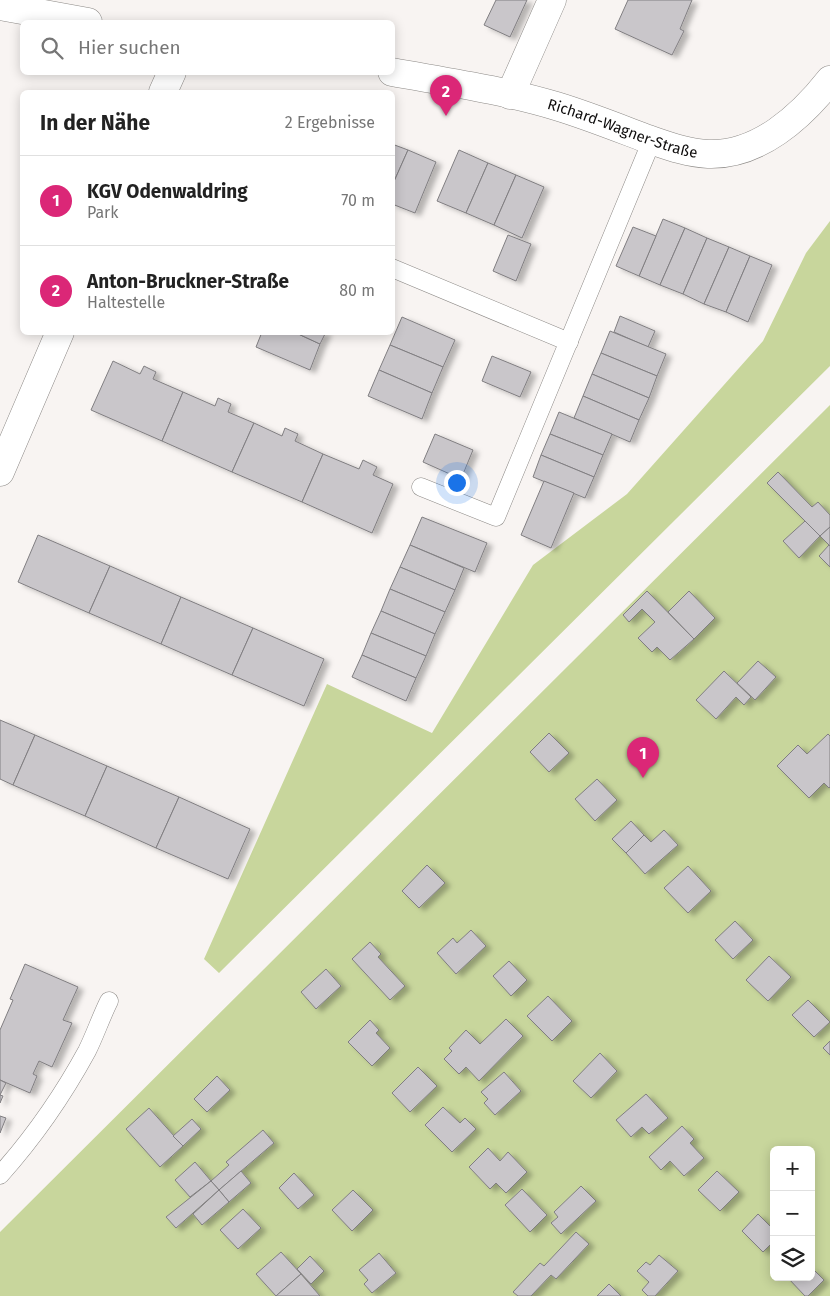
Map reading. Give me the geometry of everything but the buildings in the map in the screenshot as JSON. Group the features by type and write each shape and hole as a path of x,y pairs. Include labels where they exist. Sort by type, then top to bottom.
{"street":[{"path":"510,95 552,0"},
{"path":"0,6 77,20"},
{"name":"Richard-Wagner-Straße","path":"395,73 556,106 689,152 707,154 746,148 761,142 817,97 830,80"},
{"path":"164,90 171,75"},
{"path":"0,472 59,335"}],"lane":[{"path":"421,487 496,517 652,140"},
{"path":"395,269 569,342"},
{"path":"0,1175 38,1127 70,1081 88,1049 109,1001"}],"green space":[{"path":"830,221 830,366 219,973 204,959 327,684 432,733 533,565 627,494 763,341 806,253"},
{"path":"830,405 830,1296 0,1296 0,1232"}],"place":[{"name":"Anton-Bruckner-Straße","path":"446,116"},
{"name":"KGV Odenwaldring","path":"643,778"}]}
